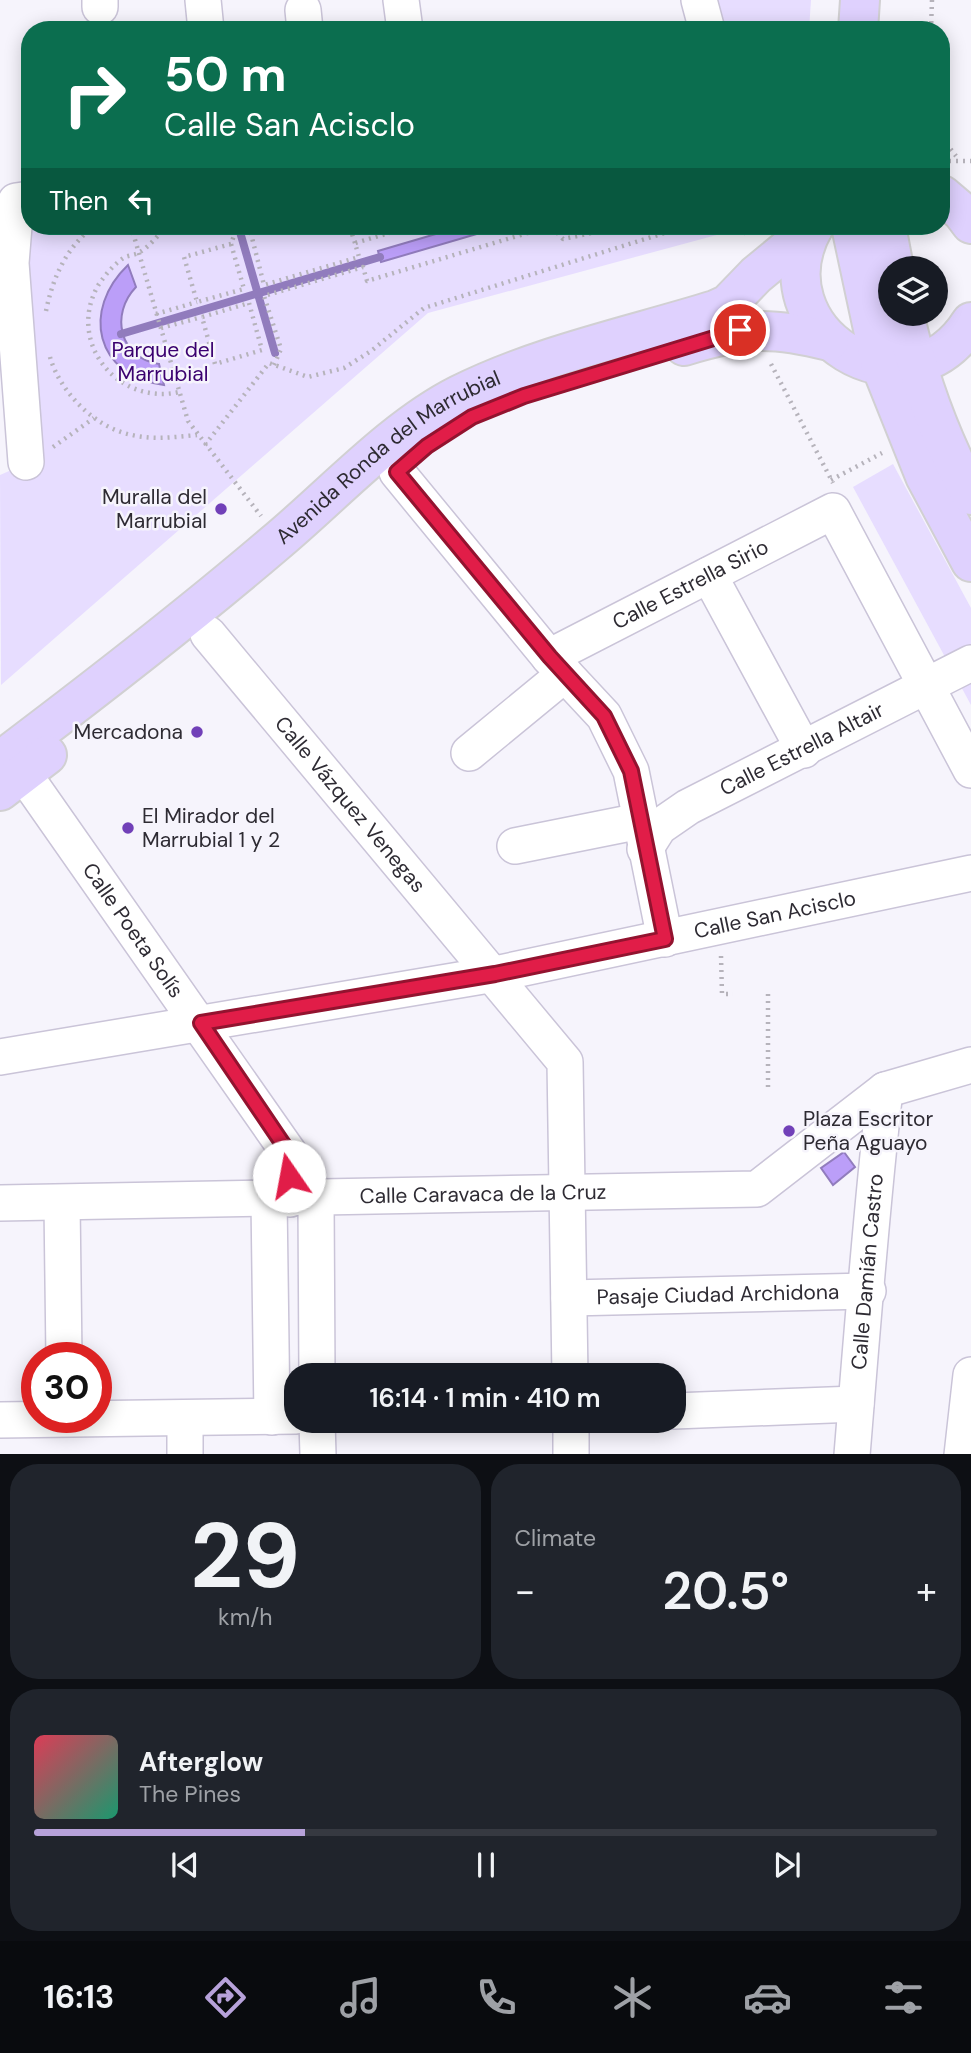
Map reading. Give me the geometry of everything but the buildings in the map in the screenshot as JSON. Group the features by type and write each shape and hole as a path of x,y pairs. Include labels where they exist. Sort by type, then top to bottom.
{"main road":[{"path":"859,21 860,0"},
{"path":"884,21 885,0"},
{"path":"950,202 971,224"},
{"name":"Avenida Ronda del Marrubial","path":"8,775 382,451 436,410 459,395 514,372 715,310 727,304 756,275 804,235"},
{"path":"810,235 802,257 801,288 811,317 829,341 853,358 899,365 967,337"},
{"path":"854,235 899,365 925,476 971,562"},
{"path":"888,235 892,256"},
{"path":"903,326 899,365 935,416 952,460 971,495"},
{"name":"Avenida Ronda del Marrubial","path":"8,775 208,634 427,446 472,417 524,396 740,330 760,329 829,341"},
{"path":"935,416 967,337"}],"street":[{"path":"203,0 205,21"},
{"path":"401,0 404,21"},
{"path":"698,0 705,21"},
{"path":"19,463 23,361 11,263 16,201 21,201"},
{"path":"397,472 557,666 604,716"},
{"path":"834,494 927,686 971,769"},
{"name":"Calle Estrella Sirio","path":"469,753 557,666 607,626 709,575 834,494"},
{"path":"709,575 804,750"},
{"path":"607,626 590,648 587,661 604,716 631,771 665,939"},
{"name":"Calle Vázquez Venegas","path":"208,634 495,974 565,1062 570,1363"},
{"name":"Calle Estrella Altair","path":"642,835 688,807 971,663"},
{"path":"631,771 671,804 688,807"},
{"name":"Calle Poeta Solís","path":"8,775 201,1023 289,1153 292,1199"},
{"path":"515,846 642,835"},
{"name":"Calle San Acisclo","path":"0,1057 495,974 971,873"},
{"path":"885,1090 971,1065"},
{"name":"Calle Caravaca de la Cruz","path":"0,1203 757,1189 885,1090"},
{"name":"Calle Damián Castro","path":"852,1454 868,1291 873,1197 885,1090"},
{"path":"292,1199 315,1363"},
{"path":"286,1363 292,1199"},
{"path":"62,1203 64,1342"},
{"name":"Pasaje Ciudad Archidona","path":"569,1297 868,1291"},
{"path":"962,1454 971,1375"},
{"path":"686,1411 856,1404"},
{"path":"112,1419 284,1417"},
{"path":"185,1419 185,1454"},
{"path":"0,1420 21,1420"},
{"path":"317,1433 318,1454"},
{"path":"571,1433 571,1454"}],"path":[{"path":"931,21 932,0"},
{"path":"950,161 971,161"},
{"path":"46,320 53,280 67,254 85,235"},
{"path":"134,235 188,422 268,525"},
{"path":"158,235 139,254 127,256 109,271 91,303 88,320 92,342 101,363 131,389 148,395 179,392"},
{"path":"157,315 244,289 231,243 235,235"},
{"path":"251,235 264,285 359,257 352,235"},
{"path":"355,243 382,235"},
{"path":"274,365 281,349 264,296 363,267 367,281 521,235"},
{"path":"559,235 563,239 582,235"},
{"path":"205,445 268,363 308,377 344,368 371,351 424,308 658,235"},
{"path":"197,302 184,257 231,243"},
{"path":"161,328 248,303 262,350 215,364 202,317"},
{"path":"762,360 774,366 834,494 891,449"},
{"path":"23,361 54,371 71,397 95,418 130,435 162,439 198,435"},
{"path":"19,463 95,418"},
{"path":"721,927 722,994 733,994"},
{"path":"768,994 768,1091"}],"green space":[{"path":"707,0 811,0 810,21 713,21"},
{"name":"Parque del Marrubial","path":"30,235 717,235 428,313 1,685 0,475 32,461 25,351"},
{"path":"893,464 971,608 971,705 853,487"}],"shaded area":[{"path":"432,235 473,235 381,262 378,251"},
{"path":"128,265 136,287 123,310 123,333 127,344 135,353 145,360 159,364 164,385 141,379 123,369 110,355 102,338 104,301 113,283"},
{"path":"844,1152 855,1167 833,1185 821,1168"}],"waterway":[{"path":"241,235 275,353"},
{"path":"121,334 380,257"}],"place":[{"name":"Muralla del Marrubial","path":"221,509"},
{"name":"Mercadona","path":"197,732"},
{"name":"El Mirador del Marrubial 1 y 2","path":"128,828"},
{"name":"Plaza Escritor Peña Aguayo","path":"789,1131"}],"route":[{"path":"289,1176 289,1153 201,1023 495,974 665,939 631,771 604,716 550,657 397,472 427,446 472,417 524,396 740,330"}]}
